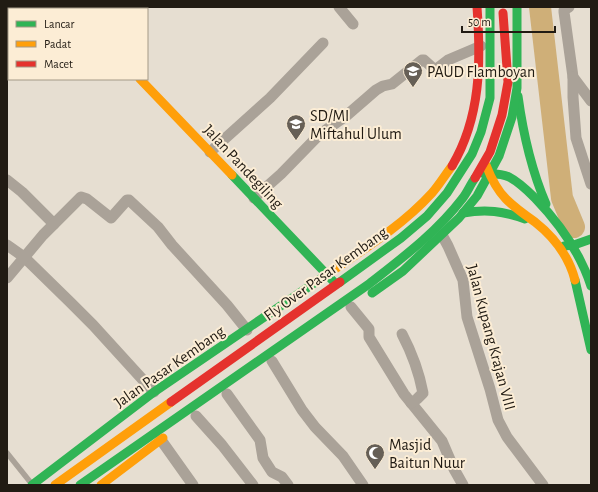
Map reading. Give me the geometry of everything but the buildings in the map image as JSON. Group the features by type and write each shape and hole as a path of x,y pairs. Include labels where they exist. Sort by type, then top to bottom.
{"main road":[{"name":"Jalan Pasar Kembang","path":"32,485 154,392 380,239 409,214 437,186 466,140 472,122 477,99 480,46 477,7"},
{"path":"485,7 494,9 507,7"},
{"name":"Fly Over Pasar Kembang","path":"55,485 401,238 427,216 448,193 472,154 481,132 490,98 490,7"},
{"name":"Fly Over Pasar Kembang","path":"80,485 369,284 408,253 443,222 463,198 490,152 502,115 508,82 503,7"},
{"path":"517,7 517,88 522,129 538,187 550,214"},
{"name":"Jalan Pandegiling","path":"141,80 326,275"},
{"path":"334,319 403,271 461,216 477,196 499,156 512,117 517,88"},
{"path":"472,122 489,173 500,192 509,203 541,226 556,243 570,266 580,298 591,350"},
{"name":"Jalan Pasar Kembang","path":"437,186 472,174 500,174 516,181 531,194 558,223"},
{"path":"448,182 461,185 464,187 468,195 461,216"},
{"path":"461,216 482,210 497,211 517,216 541,226"},
{"path":"558,223 577,233 591,235"},
{"path":"558,223 574,246 585,267 591,286"},
{"path":"556,243 574,246 591,239"},
{"path":"585,267 590,251"},
{"path":"326,275 342,290 351,294 363,294 376,290"},
{"path":"279,307 286,310 296,319 300,325 304,341"},
{"path":"223,396 322,328"},
{"path":"101,485 172,432"}],"street":[{"path":"339,7 353,24"},
{"path":"569,7 564,10 564,12 573,78 576,138 591,184"},
{"path":"210,152 270,98 323,43"},
{"path":"254,198 281,174 320,134 346,116 376,90 383,86 392,84 422,60 424,60 434,70 448,60 480,46"},
{"path":"573,78 591,101"},
{"path":"7,180 22,192 54,224"},
{"path":"7,278 54,224 81,197 87,199 111,218 127,200 129,200 158,227 247,330"},
{"name":"Jalan Kupang Krajan VIII","path":"442,235 463,280 467,318 490,389 498,420 510,441 543,485"},
{"path":"7,245 24,257 93,325 154,392"},
{"path":"352,307 369,329 369,337 411,403 442,441 454,469 463,485"},
{"path":"402,334 416,364 423,393 418,399 411,403"},
{"path":"272,361 302,410 343,456 362,485"},
{"path":"223,396 260,440 263,458 272,472 282,477 288,485"},
{"path":"196,416 222,445 253,485"},
{"path":"161,440 193,485"}],"lane":[{"path":"7,453 32,485"}],"waterway":[{"path":"540,7 562,198 574,227"}],"traffic: fast":[{"path":"340,282 401,238 427,216 447,193 472,154 481,132 490,98 490,7"},
{"path":"372,293 403,271 459,218 477,196 499,156 512,117 517,88 517,7"},
{"path":"518,96 528,151 546,204"},
{"path":"482,173 499,174 509,177 520,184 535,198 561,228 575,250 591,286"},
{"path":"232,175 334,282"},
{"path":"80,485 369,284 394,265 441,223 464,197 475,178"},
{"path":"463,213 479,211 494,212 509,214 525,219"},
{"path":"564,246 574,245 591,239"},
{"path":"32,485 154,392 323,277"},
{"path":"575,280 591,350"}],"traffic: slow":[{"path":"141,80 232,175"},
{"path":"486,165 494,184 500,192 509,202 542,228 560,248 569,263 575,280"},
{"path":"323,277 380,238 407,217 432,193 452,166"},
{"path":"55,485 171,402"},
{"path":"101,485 163,438"}],"traffic: jam":[{"path":"452,166 462,147 474,109 477,89 479,48 477,7"},
{"path":"475,178 490,152 502,115 508,82 503,13"},
{"path":"171,402 340,282"}],"place":[{"name":"PAUD Flamboyan","path":"413,88"},
{"name":"SD/MI Miftahul Ulum","path":"296,141"},
{"name":"Masjid Baitun Nuur","path":"375,470"}]}
